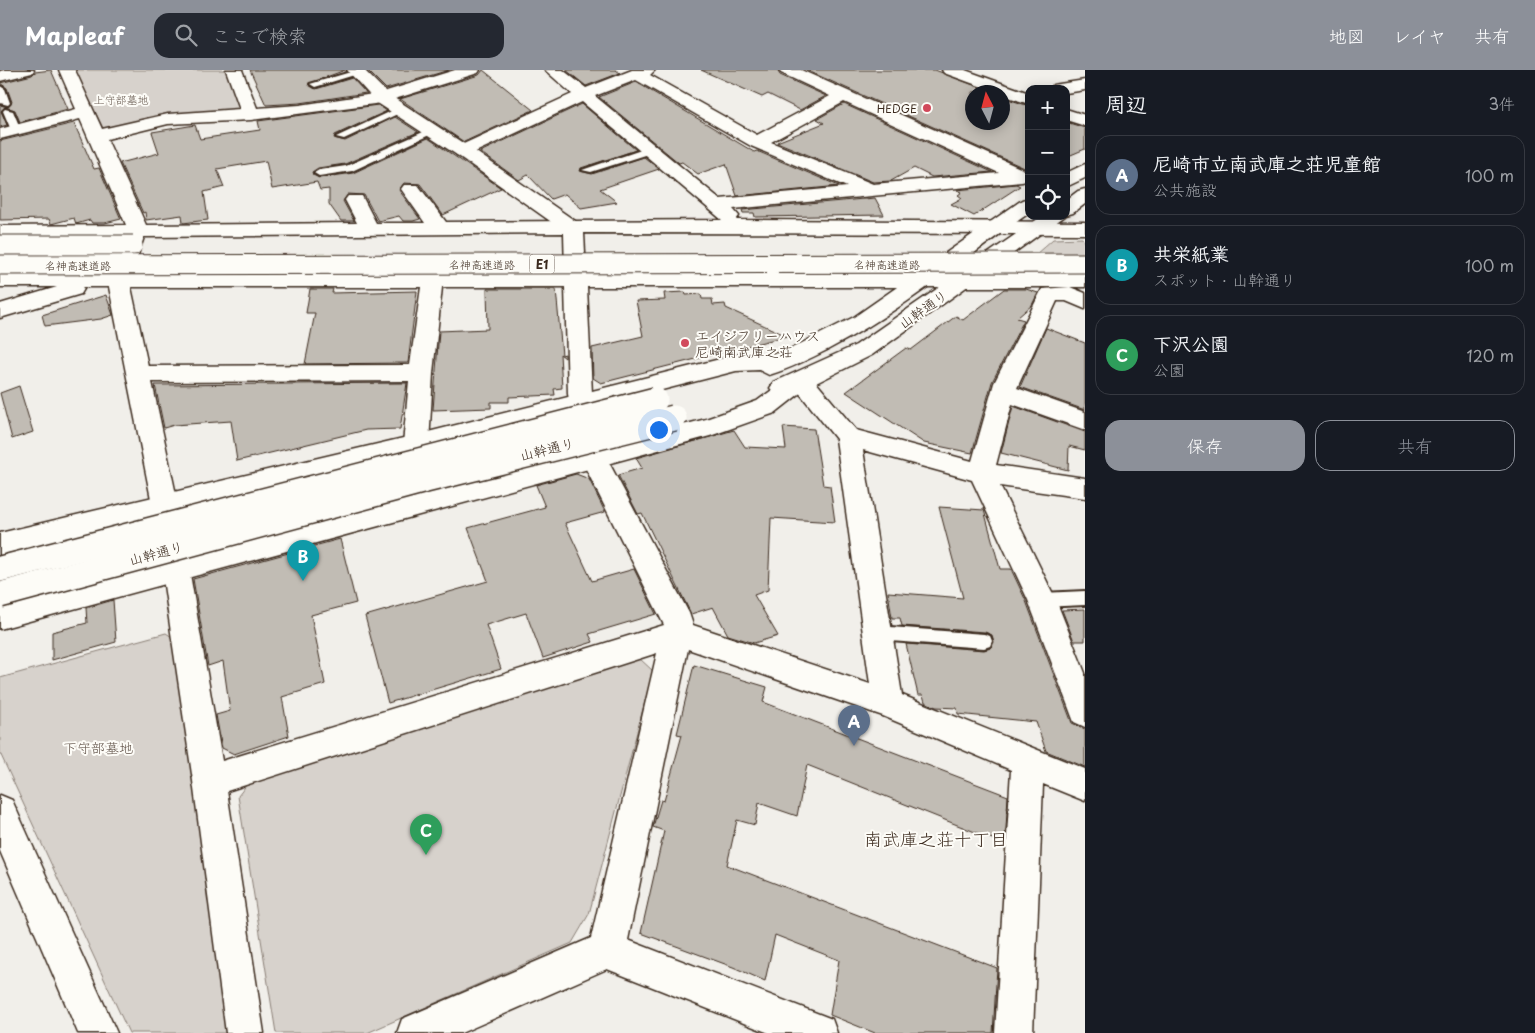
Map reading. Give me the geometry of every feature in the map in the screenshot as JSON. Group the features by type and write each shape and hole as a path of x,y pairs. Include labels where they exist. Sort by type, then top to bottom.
{"main road":[{"path":"0,76 26,70"},
{"path":"67,70 137,231"},
{"path":"234,70 251,115"},
{"path":"8,132 92,124 251,115 382,98 472,70"},
{"path":"553,70 741,226"},
{"path":"787,70 1025,178"},
{"path":"808,80 824,70"},
{"path":"950,70 1025,98"},
{"path":"356,71 382,98 463,151 574,229"},
{"path":"463,151 584,95 642,72 757,142 870,190"},
{"path":"1070,87 1085,85"},
{"path":"757,142 843,96"},
{"path":"1070,115 1085,121"},
{"path":"1070,179 1085,170"},
{"path":"715,205 1025,178"},
{"path":"411,190 441,230"},
{"path":"1070,206 1085,196"},
{"path":"355,200 370,230"},
{"name":"山幹通り","path":"0,595 426,480 764,394 796,374 862,322 1025,207"},
{"path":"0,232 574,229 741,226 994,228 1047,222 1085,228"},
{"name":"山幹通り","path":"0,569 711,386 796,374 864,350 1047,222"},
{"path":"574,229 582,402 593,457 679,622 607,950"},
{"path":"0,310 110,280 137,231"},
{"name":"名神高速道路","path":"0,245 1085,244"},
{"name":"名神高速道路","path":"0,265 1085,263"},
{"path":"0,280 967,279 1055,287 1085,280"},
{"path":"110,280 139,374 165,504 209,781 245,1033"},
{"path":"416,444 421,373 432,280"},
{"path":"1055,287 1085,302"},
{"path":"1055,287 1003,392 981,473 1042,600 1076,660 1085,712"},
{"path":"0,544 416,444 736,363 796,374 848,437 888,704"},
{"path":"139,374 421,373"},
{"path":"0,616 710,427 766,408 796,374"},
{"path":"1003,392 1085,421"},
{"path":"848,437 981,473 1085,488"},
{"path":"209,781 678,632 888,704 1085,785"},
{"path":"1014,1033 1028,762"},
{"path":"0,812 98,1033"},
{"path":"416,1033 607,950 818,1033"}],"lane":[{"path":"315,84 356,71"},
{"path":"0,89 7,107 8,132"},
{"path":"341,137 400,110"},
{"path":"320,172 348,169 433,131"},
{"path":"587,170 650,150"},
{"path":"1042,600 1085,598"},
{"path":"877,633 984,641"}],"green space":[{"name":"上守部墓地","path":"75,70 228,70 243,110 112,130 103,128"},
{"path":"1082,238 1085,244 1085,271 1018,270 1053,239"},
{"name":"下守部墓地","path":"166,633 178,641 226,1033 129,1033 0,753 0,678"},
{"path":"639,658 653,671 589,914 572,943 367,1033 276,1033 238,796 248,783"}],"building":[{"path":"51,70 68,109 20,122 15,110 5,107 1,111 7,125 0,127 0,105 8,107 12,102 7,88 0,83 32,75 35,72"},
{"path":"250,70 345,70 308,84 316,89 352,78 366,93 300,103 266,105"},
{"path":"367,70 449,70 386,89"},
{"path":"483,70 533,110 464,142 400,99 479,75"},
{"path":"566,70 616,70 620,73 586,86"},
{"path":"701,70 777,70 780,75 826,96 800,110 768,94 762,97"},
{"path":"806,70 935,70 974,85 965,85 965,130 1010,130 1010,100 1025,105 1025,168"},
{"path":"636,82 754,152 757,151 839,186 737,196 726,164 698,174 682,162 679,163 599,97"},
{"path":"582,104 636,150 581,168 580,171 592,174 644,157 659,169 600,189 617,202 581,208 565,194 551,199 528,175 519,180 480,152"},
{"path":"844,104 992,172 932,177 914,168 891,181 873,182 777,142 824,123 817,119"},
{"path":"378,105 387,111 335,135 334,138 345,141 395,117 418,132 345,164 318,168 312,172 313,175 319,178 353,173 428,138 501,188 443,215 420,184 404,183 399,190 420,219 413,221 403,221 399,216 378,221 364,195 348,194 343,201 354,221 341,221 329,204 329,189 320,190 317,182 272,189 266,161 217,169 224,187 204,192 208,220 183,223 182,215 146,220 145,212 143,213 120,163 159,153 152,132 195,125 200,139 260,130 258,121"},
{"path":"74,123 94,169 99,168 121,219 105,223 92,223 90,220 76,224 74,218 51,224 49,219 0,220 0,141"},
{"path":"1070,123 1085,128 1085,149 1070,155"},
{"path":"1016,184 1020,186 974,216 951,204 962,198 958,195 962,192 957,190"},
{"path":"875,198 884,215 755,217 754,213 743,213 742,210"},
{"path":"310,289 333,289 332,293 417,291 408,363 305,364 315,313 306,313"},
{"path":"487,289 556,289 562,355 565,354 565,358 560,354 562,388 554,389 555,395 509,397 509,402 491,402 491,408 433,410 439,331 488,329"},
{"path":"1004,289 1026,289 1038,293 1032,305 1017,318 1024,320 992,382 972,453 924,443 846,392 906,348 911,350 956,316 963,320"},
{"name":"エイジフリーハウス 尼崎南武庫之荘","path":"685,292 686,295 701,294 702,299 712,299 713,305 725,304 726,308 787,336 601,383 593,378 592,348 643,336 636,301 665,300 664,293"},
{"path":"106,295 113,315 101,319 45,326 42,315"},
{"path":"1046,328 1085,343 1085,410 1020,387"},
{"path":"407,383 400,429 366,430 237,461 231,421 174,425 164,428 155,385"},
{"path":"19,386 33,432 12,439 0,393"},
{"path":"1013,406 1085,432 1085,450 1069,446 1068,470 1001,453"},
{"path":"783,427 814,429 823,485 830,486 835,522 771,518 768,590 754,595 778,636 754,643 728,635 713,607 691,614 642,513 638,514 618,475 642,468 636,458 734,430 745,447 786,449"},
{"path":"576,474 589,479 605,512 565,523 592,581 634,569 656,614 589,634 593,642 543,658 526,613 486,625 501,669 388,703 365,616 488,581 468,528 545,507 536,485"},
{"path":"939,507 984,510 1000,569 1011,569 1026,601 1072,723 1085,729 1085,767 1046,751 1036,722 958,714 957,708 936,707 925,702 923,695 918,695 906,644 984,650 991,648 994,642 992,635 985,632 902,626 900,618 892,618 888,592 963,598"},
{"path":"340,539 356,603 311,615 325,684 282,697 289,736 234,754 222,748 216,715 230,711 223,661 208,666 193,579"},
{"path":"113,600 116,642 52,660 52,632 87,623 86,608"},
{"path":"1085,609 1085,641 1074,641 1062,610"},
{"path":"694,665 767,687 763,702 1008,796 1005,844 807,765 797,816 759,803 755,825 737,820 727,865 997,968 993,1033 875,1033 830,1015 839,960 775,935 765,981 733,967 641,933 664,831 653,827 661,800 664,801 682,735 677,734"}],"place":[{"name":"HEDGE","path":"927,108"},
{"name":"エイジフリーハウス 尼崎南武庫之荘","path":"685,343"},
{"name":"共栄紙業","path":"303,581"},
{"name":"尼崎市立南武庫之荘児童館","path":"854,746"},
{"name":"下沢公園","path":"426,855"}],"district":[{"name":"南武庫之荘十丁目","path":"936,838"}]}
